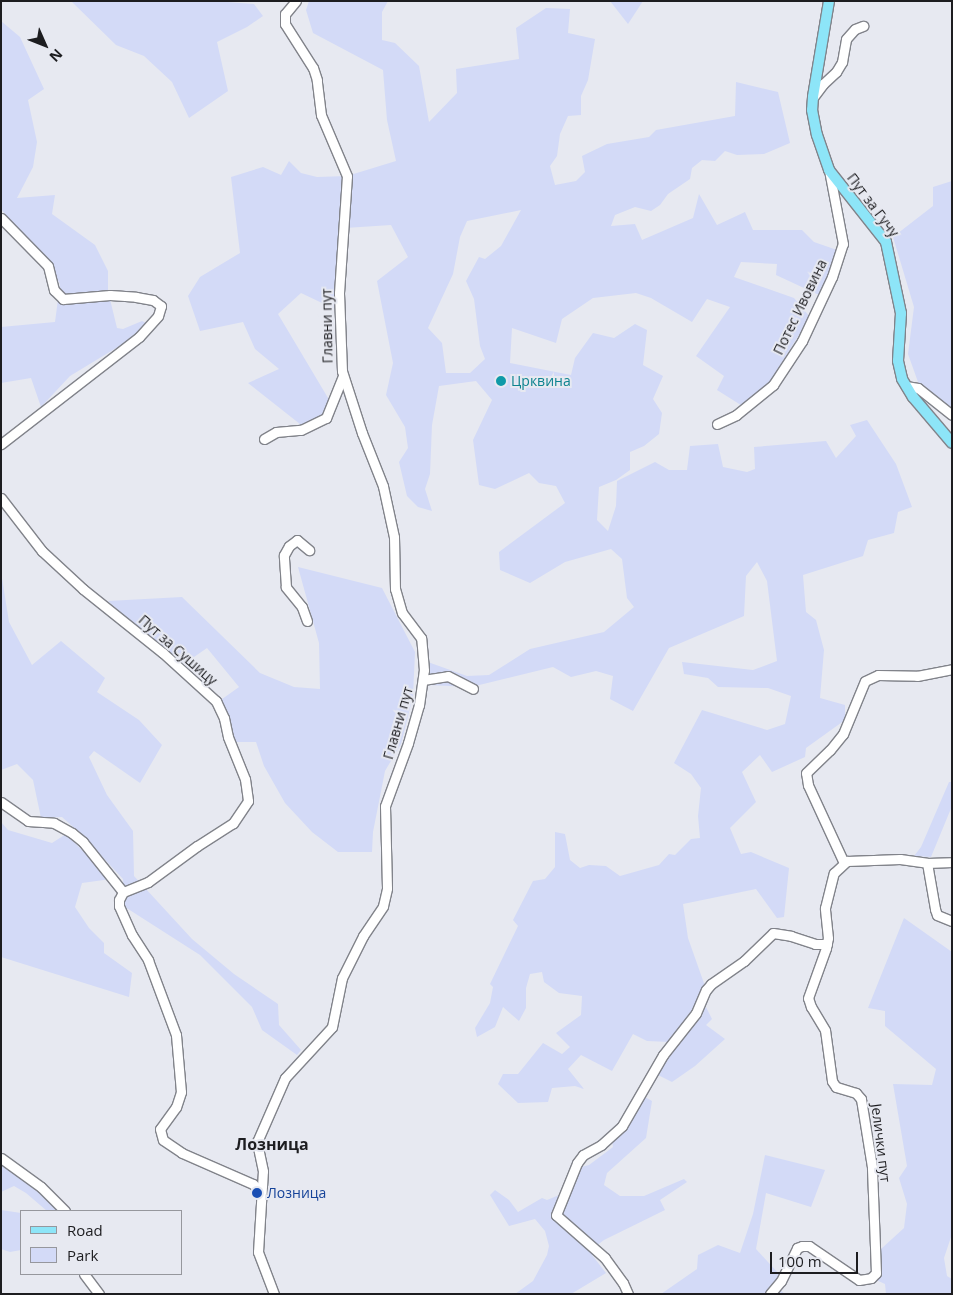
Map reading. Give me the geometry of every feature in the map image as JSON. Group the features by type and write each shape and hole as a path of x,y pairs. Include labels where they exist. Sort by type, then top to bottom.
{"main road":[{"name":"Пут за Гучу","path":"829,1 813,96 814,123 829,170 881,234 888,249 901,313 899,371 906,386 952,443"}],"street":[{"name":"Главни пут","path":"274,1294 258,1252 260,1191 263,1171 256,1142 285,1078 332,1027 342,978 363,936 383,906 387,888 385,806 408,743 424,680 421,638 402,613 395,589 394,537 383,486 342,376 339,354 339,302 347,176 321,115 314,68 286,27 285,14 296,1"},
{"path":"813,96 836,72 842,62 846,39 856,29 863,26"},
{"name":"Потес Ивовина","path":"717,424 736,415 773,385 802,341 832,277 843,244 829,170"},
{"path":"1,218 48,266 54,290 63,299 110,295 153,300 161,306 158,316 139,337 1,444"},
{"path":"264,439 276,432 301,430 326,418 342,376"},
{"path":"906,386 918,388 952,416"},
{"name":"Пут за Сушицу","path":"1,498 42,551 83,589 163,653 216,701 245,779 248,801 233,823 196,846 148,882 123,892"},
{"path":"307,621 302,607 286,587 284,555 289,546 297,540 308,550"},
{"path":"952,670 917,676 878,675 865,681 843,734 830,750 806,773 808,785 844,863 900,859 927,863 952,862"},
{"path":"424,680 448,676 472,689"},
{"path":"1,802 28,821 54,823 72,833 83,842 123,892 119,900 122,916 148,960 176,1035 181,1092 176,1107 160,1129 162,1140 182,1153 253,1184 260,1191"},
{"name":"Јелички пут","path":"770,1294 781,1281 797,1248 802,1246 808,1246 859,1280 872,1278 876,1273 872,1167 861,1099 856,1093 836,1087 832,1081 826,1030 811,1007 808,998 827,944 827,896 834,874 844,863"},
{"path":"927,863 935,910 938,915 952,921"},
{"path":"628,1294 605,1258 556,1215 577,1163 582,1155 601,1145 622,1126 663,1055 696,1013 706,990 711,984 744,961 773,933 815,944 827,944"},
{"path":"1,1158 41,1187 64,1210"},
{"path":"85,1275 99,1294"}],"green space":[{"path":"71,1 214,1 254,4 263,16 247,27 217,42 228,91 189,118 172,82 144,56 116,45"},
{"path":"309,1 388,1 382,12 382,40 395,43 419,66 429,122 457,93 456,69 519,59 516,28 546,8 570,9 568,33 595,39 588,80 581,96 581,115 568,116 560,134 557,156 550,166 555,185 576,181 585,172 582,156 607,144 649,137 656,130 735,116 736,82 778,92 790,143 764,154 737,155 725,151 715,161 702,160 692,168 690,179 668,194 660,205 651,211 635,207 615,215 611,226 635,224 642,240 693,218 699,194 717,225 745,212 753,230 802,230 814,242 840,251 819,295 776,275 777,264 741,262 734,277 794,298 810,317 766,388 744,407 717,390 724,376 696,356 730,307 707,299 692,322 651,298 636,293 593,298 562,319 556,343 512,328 510,363 571,375 575,358 593,333 614,338 635,324 647,330 643,365 663,376 653,399 662,413 659,434 644,446 630,452 630,470 616,480 599,487 597,520 608,531 616,506 617,481 655,462 669,470 687,470 690,446 718,444 723,467 747,472 755,469 754,447 826,441 836,458 856,436 850,425 867,420 896,464 912,507 898,512 894,533 868,540 863,556 803,575 806,612 816,620 824,650 820,698 845,705 845,720 806,748 805,757 772,772 760,755 742,772 756,802 730,828 741,854 751,852 789,868 784,917 777,918 756,889 683,904 688,938 706,989 684,1022 670,1042 647,1041 633,1034 612,1071 581,1055 568,1069 584,1089 575,1086 552,1088 548,1102 518,1103 498,1084 503,1074 518,1074 543,1043 562,1054 570,1047 556,1033 581,1015 582,996 559,993 544,982 542,972 530,974 526,988 526,1008 519,1021 503,1007 495,1027 477,1037 475,1028 490,1003 493,987 490,984 518,926 513,920 533,881 545,879 555,867 555,832 565,834 570,860 580,868 589,865 606,866 620,876 659,865 669,854 675,855 691,839 700,838 698,816 701,788 691,774 674,763 702,710 767,730 785,724 791,696 768,688 718,687 708,678 684,674 682,662 753,670 777,661 767,581 757,562 746,576 744,616 669,648 633,711 610,699 613,676 596,671 571,677 553,667 471,687 428,685 425,661 467,676 489,675 530,649 604,632 634,607 627,598 622,559 611,549 565,562 530,583 500,570 499,552 565,503 556,486 539,483 529,473 495,489 479,485 473,440 492,400 476,381 439,386 432,425 430,474 425,489 432,511 418,507 407,496 399,462 408,448 405,427 386,395 393,363 377,281 408,257 391,225 345,228 339,311 301,293 278,314 331,403 326,418 305,428 248,383 279,369 255,349 243,322 200,331 188,296 200,277 240,253 231,177 263,167 281,175 289,161 301,173 317,177 347,176 396,161 387,120 383,70 313,33 306,10","holes":["521,210 501,246 485,259 479,257 466,281 474,299 480,346 485,359 470,373 446,373 442,343 428,328 453,274 460,237 467,221"]},
{"path":"610,1 643,1 628,24"},
{"path":"1,21 20,37 44,89 28,100 37,142 33,167 17,198 55,195 52,214 95,245 108,271 108,291 117,328 123,329 142,321 146,323 131,339 70,376 41,407 31,378 1,383 1,327 55,322 60,284 52,269 1,209"},
{"path":"952,181 952,414 947,418 918,382 908,354 914,307 893,237 933,206 933,187"},
{"path":"298,567 382,588 415,652 413,696 401,744 385,771 373,832 372,852 338,852 312,832 285,803 264,766 256,742 228,742 218,702 239,687 207,648 181,666 108,601 182,597 260,673 294,687 320,689 319,643"},
{"path":"1,572 9,622 32,665 61,641 105,678 97,692 139,720 162,745 140,783 94,751 89,757 107,795 133,831 134,876 192,939 234,974 278,1004 279,1025 301,1050 297,1055 262,1030 252,1007 200,955 125,907 123,879 80,833 62,817 41,818 33,780 17,764 1,770"},
{"path":"949,782 952,782 952,806 931,857 914,856 921,847"},
{"path":"1,822 8,830 52,843 66,834 111,879 82,883 75,907 89,928 104,943 104,953 132,973 129,997 1,957"},
{"path":"904,918 952,952 952,1234 944,1258 947,1276 952,1279 952,1294 886,1294 885,1284 874,1279 881,1249 904,1228 907,1204 899,1178 907,1166 893,1084 932,1085 936,1069 885,1026 885,1011 868,1008"},
{"path":"706,1007 712,1019 706,1025 725,1039 695,1066 672,1082 656,1074 688,1027"},
{"path":"645,1097 652,1101 646,1138 607,1173 604,1185 620,1196 644,1196 684,1179 687,1182 660,1200 665,1210 604,1240 596,1246 592,1255 606,1273 571,1294 515,1294 533,1281 547,1255 549,1246 545,1231 535,1219 509,1226 490,1195 495,1190 509,1200 518,1212 542,1198 547,1200 569,1191 581,1167 589,1165 613,1147 612,1141 630,1122"},
{"path":"765,1155 825,1170 811,1207 766,1193 756,1249 780,1275 775,1286 785,1294 661,1294 697,1269 698,1255 718,1245 740,1253 753,1214"},
{"path":"1,1158 64,1210 46,1210 26,1193 14,1186 1,1192"},
{"path":"1,1210 20,1213 20,1250 10,1252 1,1249"}],"place":[{"name":"Црквина","path":"501,381"},
{"name":"Лозница","path":"257,1193"}],"district":[{"name":"Лозница","path":"272,1144"}]}
